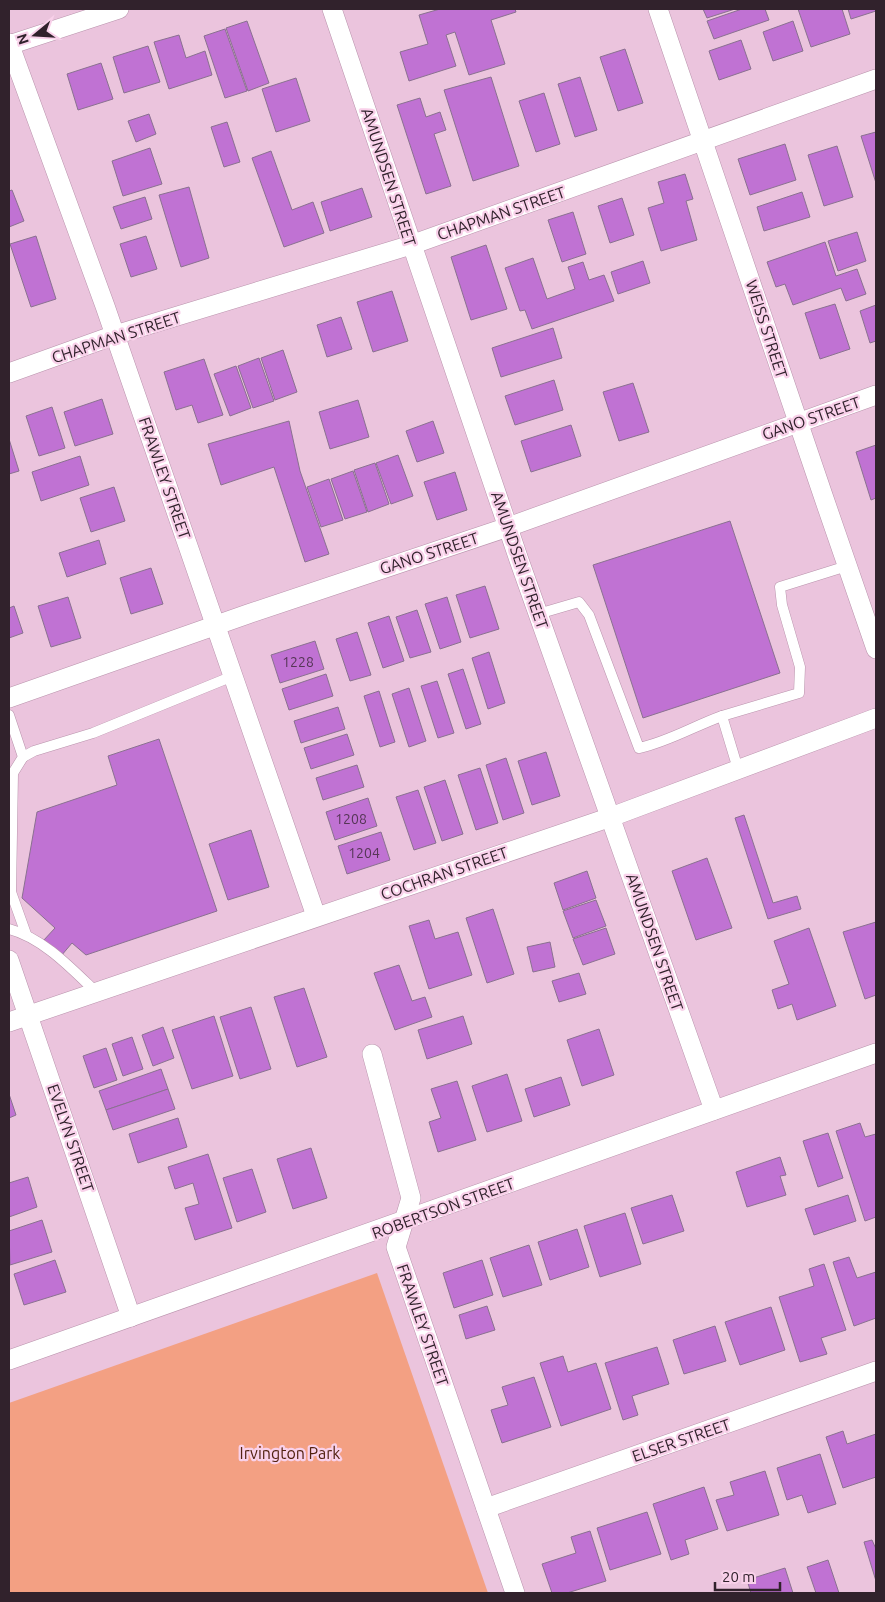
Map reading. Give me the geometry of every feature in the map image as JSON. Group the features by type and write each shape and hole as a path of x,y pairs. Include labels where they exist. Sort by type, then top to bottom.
{"street":[{"path":"9,44 119,9"},
{"name":"AMUNDSEN STREET","path":"332,9 538,614 714,1110"},
{"name":"WEISS STREET","path":"658,9 765,322 797,423 876,649"},
{"name":"FRAWLEY STREET","path":"9,44 115,335 316,916"},
{"name":"CHAPMAN STREET","path":"9,373 115,335 411,245 876,79"},
{"name":"GANO STREET","path":"9,698 215,625 508,527 876,395"},
{"name":"COCHRAN STREET","path":"9,1022 611,817 876,718"},
{"name":"EVELYN STREET","path":"9,960 131,1317"},
{"name":"FRAWLEY STREET","path":"372,1054 411,1198 396,1248 515,1593"},
{"name":"ROBERTSON STREET","path":"9,1360 876,1054"},
{"name":"ELSER STREET","path":"486,1508 876,1371"}],"lane":[{"path":"538,614 578,602 589,615 639,748 659,744 694,726 722,716 799,693 800,667 782,605 780,587 847,566"},
{"path":"26,934 11,892 13,773 23,757 34,751 93,733 232,676"},
{"path":"9,715 23,757"},
{"path":"722,716 738,769"},
{"path":"9,929 26,934 71,968 96,992"}],"green space":[{"name":"Irvington Park","path":"377,1273 488,1593 9,1593 9,1403"}],"building":[{"path":"440,9 515,9 516,12 491,20 505,64 469,75 455,32 446,35 456,66 409,81 400,52 428,44 419,15"},
{"path":"703,9 735,9 707,18"},
{"path":"742,9 765,9 769,20 714,39 707,21"},
{"path":"798,9 842,9 850,34 811,47"},
{"path":"848,9 876,9 876,11 851,19"},
{"path":"247,21 269,83 248,91 226,28"},
{"path":"793,21 803,51 773,61 763,32"},
{"path":"225,29 247,91 225,98 204,36"},
{"path":"179,35 186,58 205,51 212,75 169,89 154,42"},
{"path":"741,40 751,69 719,80 709,51"},
{"path":"148,46 160,82 124,93 113,57"},
{"path":"625,49 643,103 618,111 600,57"},
{"path":"101,63 113,99 78,110 67,74"},
{"path":"491,77 519,166 473,181 444,90"},
{"path":"580,77 597,130 575,137 558,84"},
{"path":"296,78 310,121 276,132 262,89"},
{"path":"544,93 560,144 536,152 519,101"},
{"path":"420,98 426,117 440,112 446,130 434,134 451,186 426,194 397,105"},
{"path":"149,114 156,134 136,142 128,121"},
{"path":"227,122 240,162 224,167 211,127"},
{"path":"876,132 876,183 861,136"},
{"path":"785,144 796,180 750,195 738,159"},
{"path":"837,146 853,197 824,206 808,155"},
{"path":"150,148 162,184 123,196 112,161"},
{"path":"271,151 292,210 313,202 324,233 284,247 252,158"},
{"path":"685,174 693,199 686,201 697,240 661,251 648,208 664,203 658,182"},
{"path":"189,187 209,258 181,267 159,195"},
{"path":"362,188 372,217 330,231 321,202"},
{"path":"12,190 24,221 9,227 9,191"},
{"path":"802,192 810,217 764,231 757,207"},
{"path":"145,197 152,219 121,229 113,207"},
{"path":"622,198 634,235 610,243 598,206"},
{"path":"573,212 586,254 562,262 548,220"},
{"path":"857,232 866,261 838,271 828,241"},
{"path":"36,236 56,299 31,307 10,244"},
{"path":"146,236 157,269 131,277 120,244"},
{"path":"825,242 836,276 857,269 866,294 846,301 841,288 793,305 785,284 776,287 767,262"},
{"path":"486,245 507,309 471,320 451,257"},
{"path":"533,258 547,299 575,289 568,267 583,262 589,280 604,275 614,301 532,329 525,310 520,311 505,268"},
{"path":"643,261 650,283 618,294 611,272"},
{"path":"392,291 408,341 373,352 357,302"},
{"path":"835,304 850,349 820,359 805,313"},
{"path":"876,305 876,341 870,343 860,311"},
{"path":"341,317 352,349 327,357 317,325"},
{"path":"553,328 562,358 501,377 492,348"},
{"path":"283,350 297,392 275,400 261,358"},
{"path":"259,358 274,401 253,408 238,366"},
{"path":"204,359 223,415 198,423 192,405 176,410 164,372"},
{"path":"236,366 251,408 230,416 214,374"},
{"path":"554,380 563,410 515,425 505,396"},
{"path":"633,383 649,432 619,441 603,392"},
{"path":"102,399 113,434 75,446 64,412"},
{"path":"358,400 369,437 330,449 319,412"},
{"path":"52,407 65,448 39,456 26,416"},
{"path":"289,421 300,471 329,554 305,562 274,467 221,485 208,444"},
{"path":"433,421 444,453 417,462 406,431"},
{"path":"571,425 581,456 531,472 521,441"},
{"path":"9,439 19,471 9,474"},
{"path":"876,445 876,498 871,500 856,452"},
{"path":"398,455 413,496 391,504 376,463"},
{"path":"80,456 89,485 41,501 32,472"},
{"path":"375,463 389,504 368,512 354,470"},
{"path":"353,471 367,512 345,519 331,479"},
{"path":"455,472 467,510 437,520 424,482"},
{"path":"329,479 343,520 321,527 307,487"},
{"path":"114,487 125,521 91,532 80,498"},
{"path":"730,521 780,673 643,718 593,565"},
{"path":"99,540 106,564 67,577 59,553"},
{"path":"151,568 163,604 131,614 120,578"},
{"path":"485,586 499,629 470,638 456,595"},
{"path":"68,597 81,638 51,647 38,606"},
{"path":"447,597 461,642 440,649 425,604"},
{"path":"14,606 23,633 9,638 9,608"},
{"path":"417,610 431,652 410,658 396,617"},
{"path":"389,616 404,661 383,668 368,623"},
{"path":"357,632 371,675 350,681 336,639"},
{"path":"315,641 324,669 280,683 271,655"},
{"path":"489,652 505,703 488,709 472,658"},
{"path":"463,669 481,724 466,729 448,674"},
{"path":"326,674 333,696 289,710 282,689"},
{"path":"437,681 454,733 438,738 421,686"},
{"path":"409,688 426,741 409,747 392,694"},
{"path":"379,691 395,742 380,747 364,696"},
{"path":"338,707 345,729 301,743 294,721"},
{"path":"347,734 354,755 311,769 304,748"},
{"path":"159,739 217,911 86,955 72,943 61,956 43,941 55,928 22,898 37,812 117,785 108,756"},
{"path":"546,752 560,796 532,805 518,761"},
{"path":"506,758 524,813 503,820 486,765"},
{"path":"357,765 364,787 323,800 316,778"},
{"path":"480,768 498,823 476,830 458,775"},
{"path":"445,780 463,834 442,841 424,787"},
{"path":"418,790 436,843 414,850 396,797"},
{"path":"368,798 377,826 335,840 326,812"},
{"path":"744,815 773,903 797,896 801,909 768,919 735,818"},
{"path":"251,830 269,887 228,900 209,844"},
{"path":"381,832 390,860 347,874 338,846"},
{"path":"707,858 732,928 696,940 672,871"},
{"path":"587,871 596,898 563,910 554,883"},
{"path":"596,900 606,926 573,938 563,911"},
{"path":"493,909 514,974 487,983 466,918"},
{"path":"429,920 435,939 458,932 472,975 429,989 409,926"},
{"path":"876,922 876,995 865,999 843,932"},
{"path":"606,928 615,954 583,965 573,939"},
{"path":"809,928 836,1006 797,1020 792,1004 778,1009 772,990 789,984 774,941"},
{"path":"550,942 555,967 533,972 527,947"},
{"path":"399,965 412,1001 425,997 432,1017 395,1030 374,973"},
{"path":"579,973 586,994 559,1002 552,981"},
{"path":"304,988 327,1057 297,1067 274,997"},
{"path":"251,1007 271,1069 240,1079 220,1017"},
{"path":"214,1016 233,1076 192,1089 172,1030"},
{"path":"463,1016 472,1044 427,1059 418,1030"},
{"path":"163,1027 174,1058 153,1066 142,1035"},
{"path":"599,1029 614,1075 582,1086 567,1040"},
{"path":"132,1037 143,1069 123,1076 112,1044"},
{"path":"106,1048 117,1080 94,1088 83,1056"},
{"path":"161,1069 168,1089 106,1110 99,1091"},
{"path":"507,1074 522,1121 487,1132 472,1086"},
{"path":"561,1077 570,1105 534,1117 525,1089"},
{"path":"457,1081 476,1140 438,1152 429,1122 441,1118 431,1089"},
{"path":"168,1089 175,1109 113,1130 106,1110"},
{"path":"9,1094 16,1115 9,1118"},
{"path":"178,1118 187,1147 138,1163 129,1134"},
{"path":"860,1123 865,1137 876,1134 876,1217 865,1221 836,1131"},
{"path":"828,1133 843,1178 818,1187 803,1141"},
{"path":"311,1148 327,1198 293,1209 277,1159"},
{"path":"208,1154 232,1228 195,1240 185,1208 199,1204 193,1183 175,1189 168,1167"},
{"path":"780,1157 786,1175 780,1176 786,1195 747,1207 736,1172"},
{"path":"252,1169 266,1212 237,1222 223,1178"},
{"path":"28,1177 37,1207 9,1217 9,1183"},
{"path":"672,1195 684,1231 643,1244 631,1208"},
{"path":"848,1195 856,1221 814,1235 805,1209"},
{"path":"625,1213 641,1264 600,1277 584,1226"},
{"path":"42,1220 52,1252 10,1265 9,1231"},
{"path":"577,1229 589,1267 550,1280 538,1242"},
{"path":"529,1245 542,1285 503,1297 490,1258"},
{"path":"849,1257 857,1278 876,1272 876,1318 854,1326 833,1262"},
{"path":"55,1260 66,1292 24,1305 14,1274"},
{"path":"482,1260 493,1295 454,1308 443,1273"},
{"path":"824,1264 846,1330 821,1338 827,1354 800,1362 779,1297 814,1286 809,1269"},
{"path":"487,1306 495,1330 466,1339 459,1315"},
{"path":"771,1307 785,1350 740,1365 725,1322"},
{"path":"715,1326 726,1361 684,1374 673,1340"},
{"path":"657,1347 669,1384 632,1396 638,1415 623,1420 605,1363"},
{"path":"563,1356 568,1372 596,1363 611,1409 561,1426 540,1363"},
{"path":"534,1377 551,1427 502,1443 491,1410 508,1405 502,1387"},
{"path":"843,1431 847,1444 876,1434 876,1477 843,1488 826,1437"},
{"path":"820,1454 836,1504 808,1513 802,1495 787,1500 777,1468"},
{"path":"765,1471 779,1515 727,1531 716,1500 734,1495 730,1482"},
{"path":"704,1487 718,1529 685,1540 689,1554 671,1560 653,1504"},
{"path":"647,1512 661,1554 610,1570 597,1528"},
{"path":"590,1531 606,1581 567,1593 552,1593 542,1564 576,1553 571,1537"},
{"path":"872,1540 876,1549 876,1581 864,1542"},
{"path":"828,1560 839,1593 816,1593 807,1567"},
{"path":"785,1568 793,1593 751,1593 747,1580"}]}
